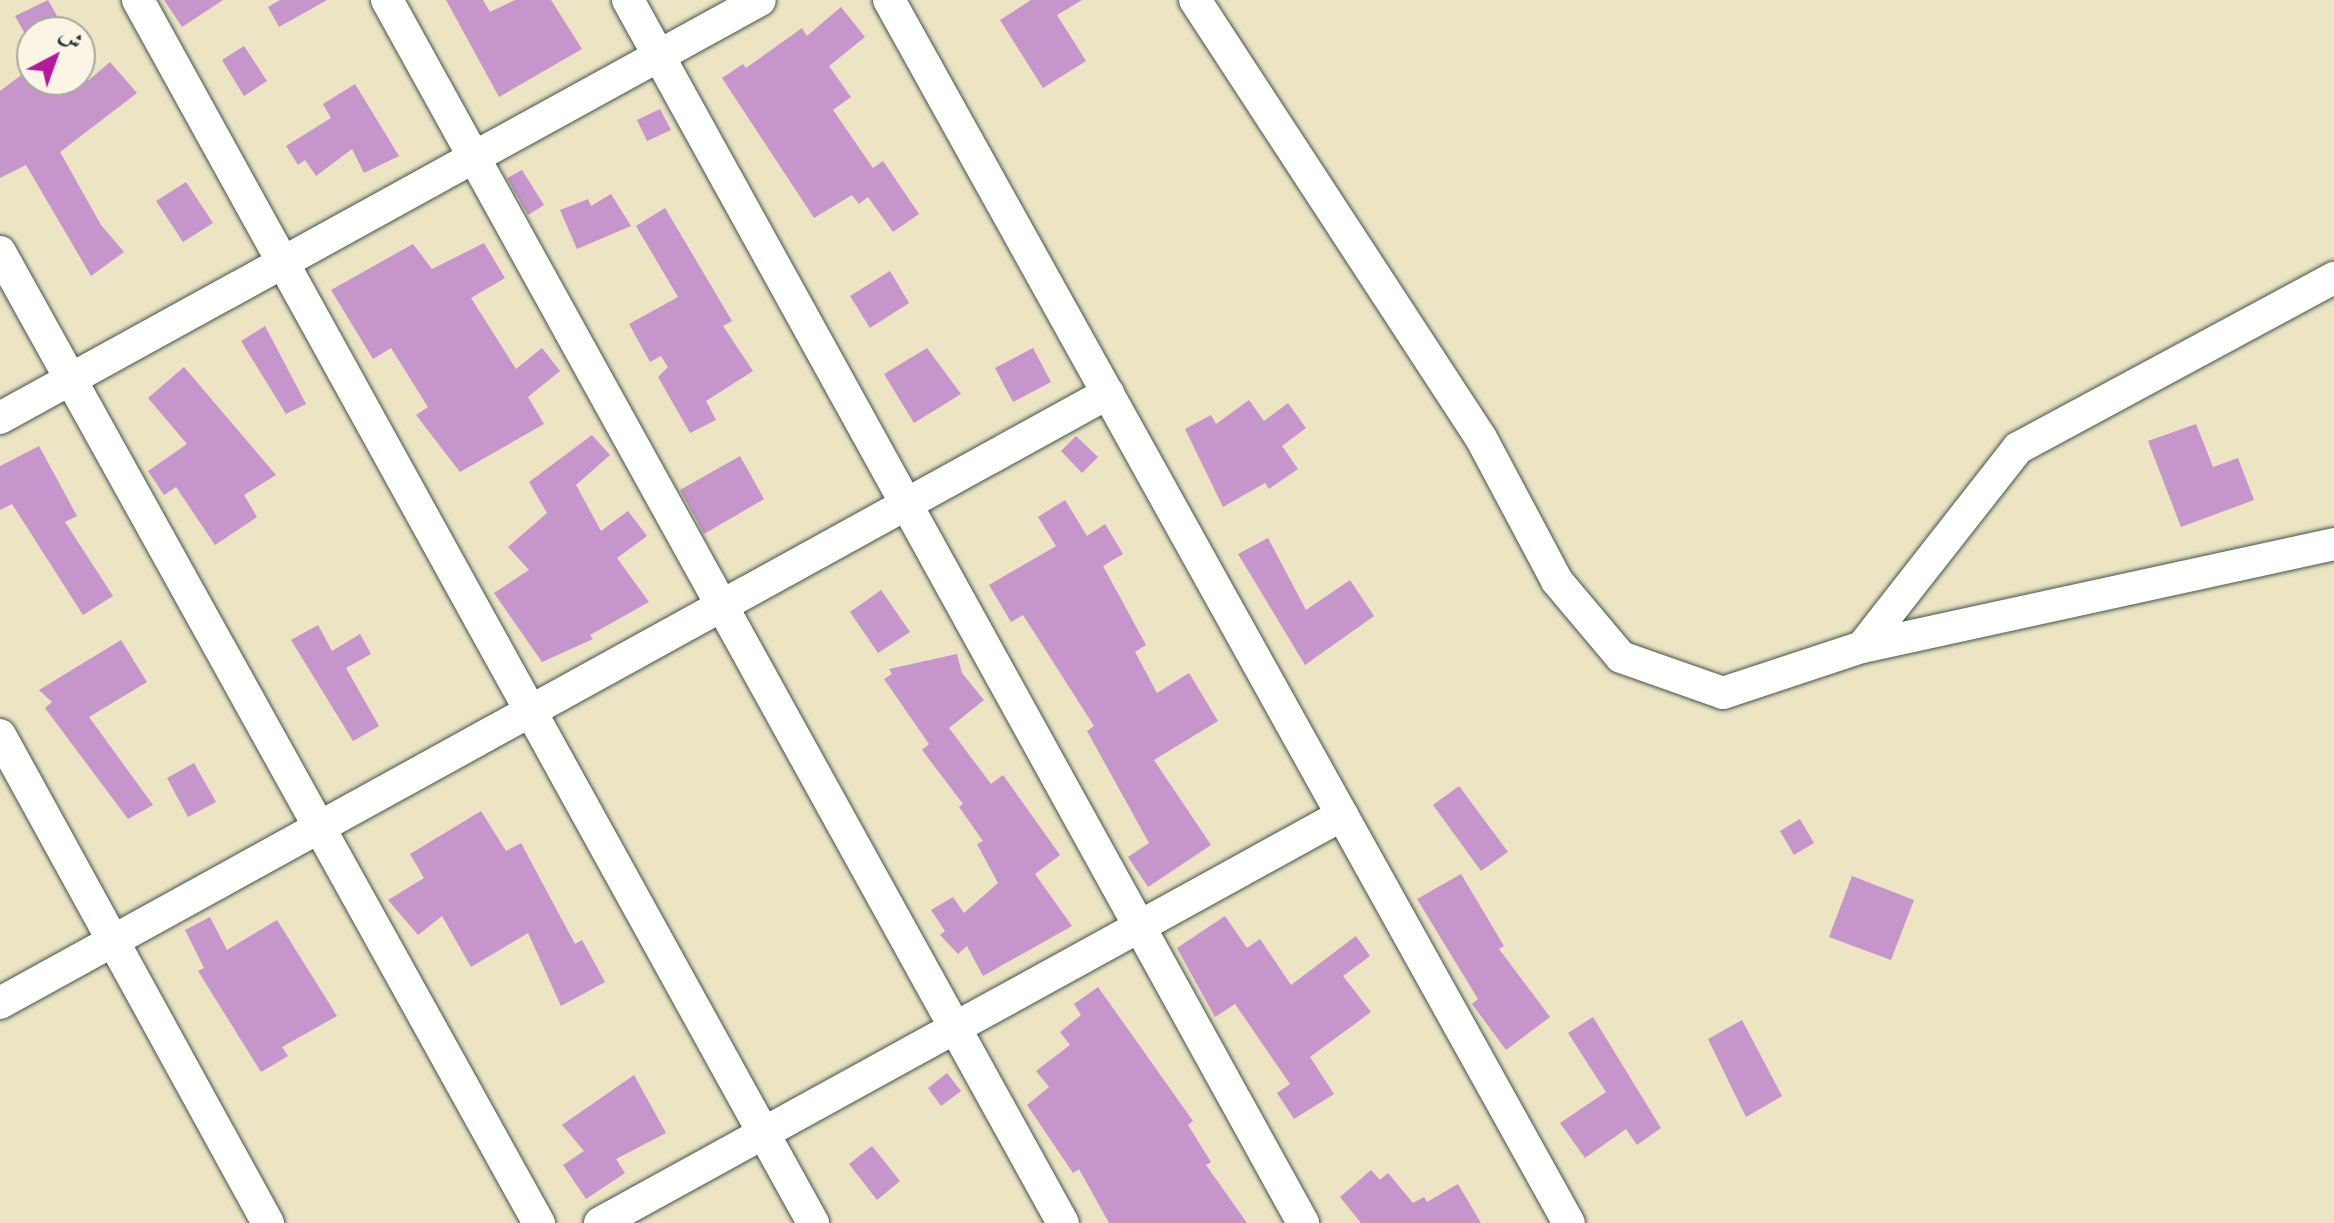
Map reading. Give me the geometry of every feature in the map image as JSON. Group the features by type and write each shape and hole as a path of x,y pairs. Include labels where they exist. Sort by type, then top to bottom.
{"street":[{"path":"138,0 813,1223"},
{"path":"387,0 1063,1223"},
{"path":"628,0 1303,1223"},
{"path":"0,418 760,0"},
{"path":"889,0 1569,1223"},
{"path":"1195,0 1481,438 1557,581 1621,657 1723,693 1862,647 2334,544"},
{"path":"0,252 539,1223"},
{"path":"1862,647 2018,448 2334,278"},
{"path":"0,1003 1108,393"},
{"path":"0,735 268,1223"},
{"path":"600,1223 1342,815"}],"building":[{"path":"48,0 57,16 16,18"},
{"path":"164,0 223,0 182,27"},
{"path":"280,0 327,0 279,27 268,7"},
{"path":"446,0 483,0 490,12 515,0 551,0 582,49 499,97"},
{"path":"1031,0 1082,0 1057,15 1086,61 1043,88 1000,20"},
{"path":"841,7 865,37 829,66 851,97 833,110 873,168 883,161 919,214 893,232 868,197 859,204 852,195 814,218 722,78 743,64 746,68 802,28 807,36"},
{"path":"244,46 267,81 244,96 222,60"},
{"path":"110,62 137,93 60,152 101,225 124,252 91,276 26,165 0,178 0,91 16,79 16,96 96,96 96,74"},
{"path":"355,84 399,156 364,173 352,149 316,176 305,160 298,165 286,146 331,118 323,104"},
{"path":"660,109 671,130 647,141 637,120"},
{"path":"522,170 544,205 528,215 507,178"},
{"path":"186,182 213,223 183,242 156,201"},
{"path":"611,194 631,226 577,249 560,210 588,199 591,206"},
{"path":"665,208 732,321 723,326 753,371 706,401 716,420 690,433 658,377 668,367 661,356 650,362 629,324 678,297 636,226"},
{"path":"484,243 505,278 471,298 516,369 542,348 560,371 528,397 544,424 460,472 416,415 428,407 391,348 373,359 331,290 413,244 432,269"},
{"path":"890,271 909,303 870,328 850,296"},
{"path":"265,326 306,404 286,414 241,341"},
{"path":"927,348 961,394 914,423 884,374"},
{"path":"1033,348 1051,382 1013,402 995,368"},
{"path":"184,367 276,475 244,495 257,517 215,545 176,487 164,495 148,471 187,444 148,398"},
{"path":"1249,400 1264,421 1288,403 1306,428 1282,446 1298,469 1269,489 1265,483 1223,507 1185,429 1211,415 1216,424"},
{"path":"2196,424 2213,467 2238,458 2254,500 2181,527 2148,441"},
{"path":"592,435 610,455 576,485 601,531 628,511 647,536 617,558 649,602 590,635 593,639 542,662 494,593 529,570 508,547 547,513 529,482"},
{"path":"1076,436 1098,457 1082,473 1061,451"},
{"path":"39,446 77,516 65,522 113,596 83,615 12,504 0,510 0,466"},
{"path":"740,456 764,499 704,534 680,490"},
{"path":"1065,500 1087,536 1105,524 1123,554 1103,566 1146,645 1135,652 1157,693 1189,673 1218,721 1154,760 1211,845 1148,887 1128,857 1149,843 1087,731 1094,726 1023,615 1011,622 989,585 1056,546 1038,517"},
{"path":"1268,538 1306,610 1350,580 1374,616 1305,665 1238,554"},
{"path":"881,590 910,632 878,653 850,612"},
{"path":"318,625 332,651 360,634 371,654 346,668 379,726 353,741 291,640"},
{"path":"121,640 147,682 89,717 153,805 128,819 45,708 52,702 39,690"},
{"path":"957,654 962,673 984,700 949,728 991,784 1003,775 1060,855 1035,874 1072,926 983,976 967,946 958,954 940,935 945,931 931,910 953,897 964,913 998,883 977,844 983,841 959,807 963,804 922,750 929,744 884,679 892,674 889,669"},
{"path":"194,763 216,802 188,817 167,778"},
{"path":"1459,786 1508,852 1481,871 1433,805"},
{"path":"481,811 506,851 521,843 575,944 582,940 605,982 561,1006 528,933 471,967 442,916 418,935 388,900 424,878 410,854"},
{"path":"1800,819 1814,843 1794,855 1780,831"},
{"path":"1461,874 1504,946 1499,949 1550,1017 1506,1050 1472,1004 1478,999 1417,899"},
{"path":"1852,876 1914,900 1891,960 1829,937"},
{"path":"1225,916 1247,948 1260,939 1291,985 1356,936 1370,956 1343,976 1371,1012 1310,1057 1334,1094 1294,1119 1277,1093 1290,1084 1235,1004 1215,1017 1177,948"},
{"path":"210,917 227,950 277,920 337,1016 282,1047 288,1056 261,1072 198,971 204,968 185,930"},
{"path":"1098,987 1193,1121 1188,1125 1211,1162 1206,1165 1247,1223 1109,1223 1079,1169 1073,1173 1027,1105 1049,1087 1036,1071 1070,1045 1060,1032 1081,1015 1074,1004"},
{"path":"1593,1017 1661,1128 1637,1145 1626,1129 1585,1158 1560,1123 1606,1092 1568,1033"},
{"path":"1742,1020 1782,1096 1746,1117 1708,1039"},
{"path":"947,1073 961,1091 941,1106 928,1088"},
{"path":"634,1075 666,1133 616,1159 625,1173 586,1199 563,1165 584,1151 562,1125"},
{"path":"872,1146 900,1181 877,1200 849,1164"},
{"path":"1371,1170 1380,1180 1388,1173 1413,1203 1424,1197 1427,1202 1458,1184 1481,1223 1361,1223 1340,1197"}]}
